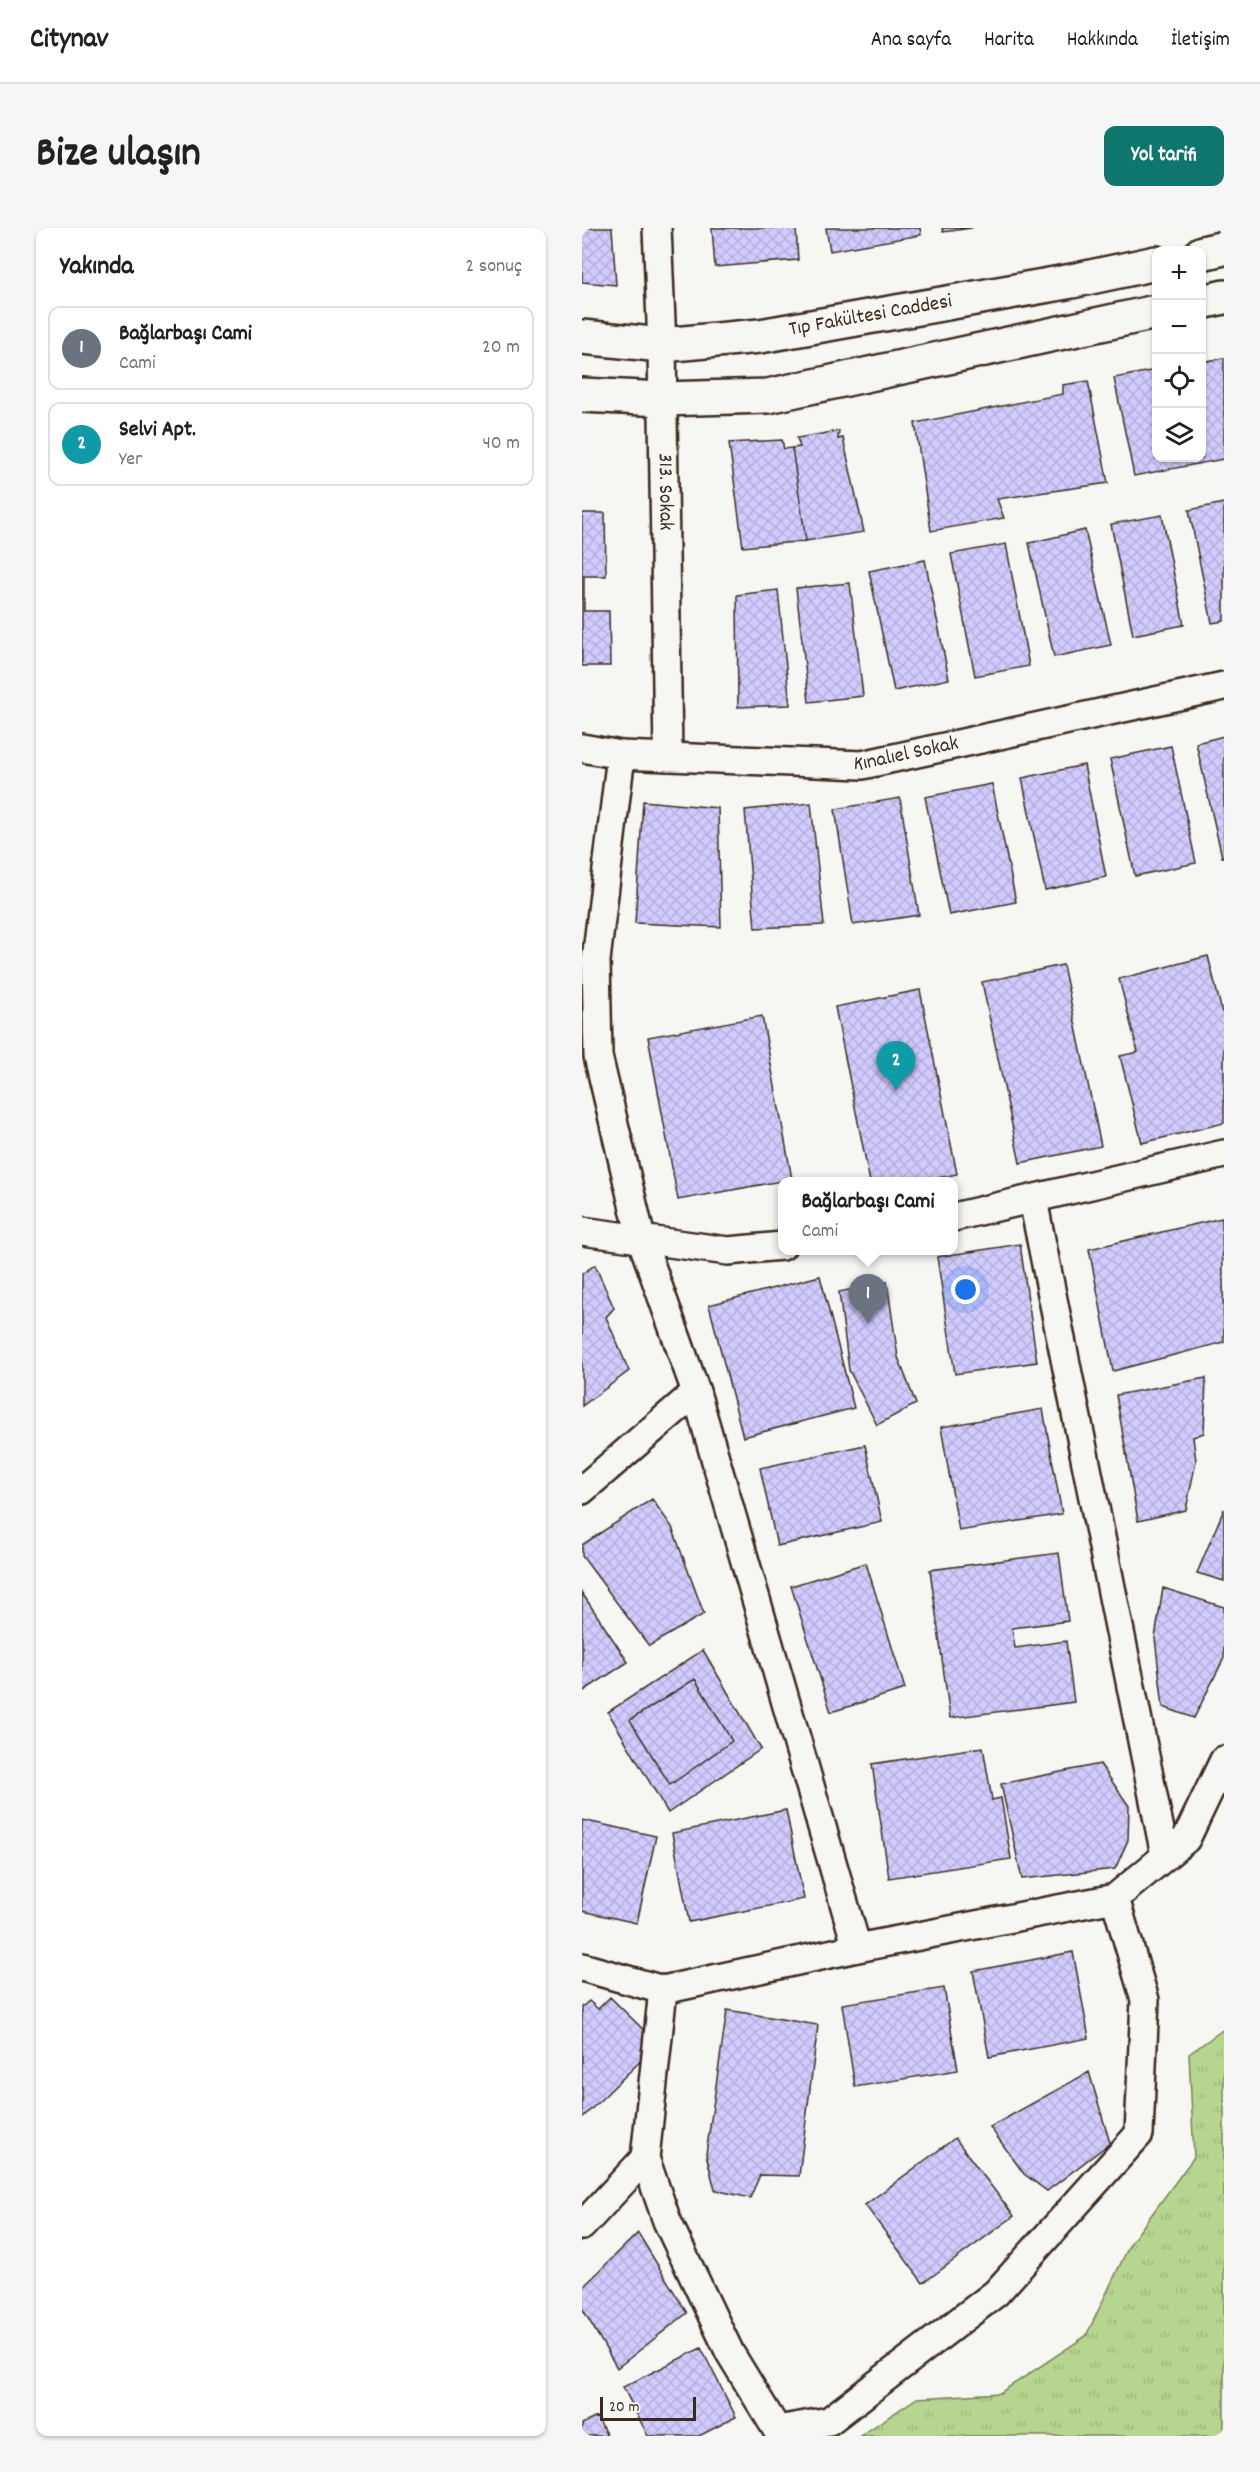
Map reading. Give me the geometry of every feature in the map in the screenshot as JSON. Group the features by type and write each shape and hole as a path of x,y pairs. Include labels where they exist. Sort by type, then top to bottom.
{"main road":[{"path":"1206,252 1224,248"},
{"name":"Tıp Fakültesi Caddesi","path":"582,337 662,345 760,336 1072,281 1152,264"},
{"path":"1206,301 1224,297"},
{"path":"582,395 662,399 768,396 1152,313"}],"street":[{"name":"313. Sokak","path":"657,228 662,345 668,757"},
{"name":"Kınalıel Sokak","path":"582,748 621,755 862,765 1224,686"},
{"path":"621,755 596,960 598,1056 641,1238 696,1392 857,1948"},
{"path":"958,1216 1224,1154"},
{"path":"1034,1200 1166,1856"},
{"path":"582,1231 728,1251 778,1246"},
{"path":"582,1490 696,1392"},
{"path":"582,1967 663,1990 857,1948 1115,1898 1186,1839 1218,1787 1224,1760"},
{"path":"663,1990 645,2158 666,2221 730,2353 774,2434 829,2421 996,2293 1139,2134 1144,2000 1115,1898"},
{"path":"582,2226 645,2158"}],"green space":[{"path":"1224,2029 1224,2436 860,2436 917,2398 1000,2393 1086,2336 1130,2244 1194,2157 1189,2054"}],"building":[{"path":"582,228 612,228 616,285 582,282"},
{"path":"712,228 796,228 798,260 715,267"},
{"path":"826,228 920,228 921,235 830,251"},
{"path":"942,228 972,228 943,232"},
{"path":"1224,358 1224,459 1134,476 1114,378 1152,371 1152,462 1206,462 1206,361"},
{"path":"1088,381 1108,483 997,499 1004,518 931,531 915,423 1063,394 1063,385"},
{"path":"839,431 838,439 843,438 864,532 806,541 792,448 800,447 797,438"},
{"path":"782,440 784,449 792,448 806,541 743,547 729,443"},
{"path":"1224,503 1224,621 1212,623 1189,510"},
{"path":"582,513 605,513 606,576 584,576 584,611 609,611 610,666 582,666"},
{"path":"1162,515 1184,625 1133,635 1111,524"},
{"path":"1085,530 1111,645 1054,657 1029,543"},
{"path":"1006,544 1029,666 975,676 951,554"},
{"path":"925,560 949,679 894,691 869,571"},
{"path":"850,583 863,696 809,702 796,588"},
{"path":"778,590 790,705 738,707 737,595"},
{"path":"1224,736 1224,857 1222,857 1196,743"},
{"path":"1171,746 1196,863 1135,876 1110,759"},
{"path":"1084,765 1106,877 1045,890 1022,778"},
{"path":"992,784 1016,902 949,915 925,797"},
{"path":"900,798 919,915 853,925 835,809"},
{"path":"643,801 718,808 721,927 635,923"},
{"path":"811,803 824,925 755,928 745,810"},
{"path":"1208,956 1222,1012 1224,1011 1224,1123 1142,1143 1120,1056 1138,1052 1119,979"},
{"path":"1063,965 1101,1146 1020,1163 982,982"},
{"path":"920,990 957,1174 943,1177 869,1177 835,1007"},
{"path":"762,1016 792,1177 778,1177 778,1182 678,1200 648,1037"},
{"path":"1222,1218 1224,1342 1113,1371 1089,1249"},
{"path":"1020,1244 1037,1362 955,1374 937,1257"},
{"path":"595,1265 614,1308 606,1317 629,1371 582,1406 582,1274"},
{"path":"820,1276 854,1408 743,1437 709,1305"},
{"path":"887,1282 898,1357 916,1404 877,1425 849,1370 839,1292"},
{"path":"1206,1378 1204,1433 1193,1437 1196,1461 1186,1510 1138,1521 1116,1395"},
{"path":"1043,1409 1062,1514 959,1531 941,1427"},
{"path":"865,1445 882,1522 777,1546 760,1468"},
{"path":"652,1499 672,1527 704,1614 649,1646 582,1556 582,1545"},
{"path":"1224,1509 1224,1581 1197,1573"},
{"path":"1059,1553 1068,1621 1012,1628 1015,1648 1066,1641 1074,1702 950,1718 930,1570"},
{"path":"866,1563 905,1689 831,1712 791,1586"},
{"path":"1163,1588 1224,1607 1224,1658 1194,1718 1163,1707 1155,1638"},
{"path":"582,1593 628,1662 582,1692"},
{"path":"703,1650 761,1749 668,1813 608,1712"},
{"path":"695,1679 732,1741 670,1785 630,1720"},
{"path":"983,1747 992,1800 1001,1798 1011,1859 889,1878 872,1764"},
{"path":"1100,1764 1129,1806 1128,1840 1115,1869 1022,1879 1001,1784"},
{"path":"786,1810 804,1899 689,1922 672,1833"},
{"path":"582,1820 656,1836 637,1923 582,1911"},
{"path":"1073,1952 1089,2038 989,2057 973,1971"},
{"path":"944,1988 958,2070 855,2087 842,2004"},
{"path":"610,1997 658,2044 582,2118 582,2007 589,2001 598,2009"},
{"path":"727,2010 818,2025 799,2176 760,2175 750,2198 715,2190 706,2154"},
{"path":"1089,2072 1110,2143 1047,2191 1024,2174 990,2127"},
{"path":"955,2138 1014,2216 923,2283 865,2205"},
{"path":"638,2233 687,2313 617,2368 582,2308 582,2288"},
{"path":"701,2348 736,2417 699,2436 648,2436 623,2387"},
{"path":"597,2417 607,2436 582,2436 582,2424"}],"place":[{"name":"Selvi Apt.","path":"896,1091"},
{"name":"Bağlarbaşı Cami","path":"868,1324"}]}
